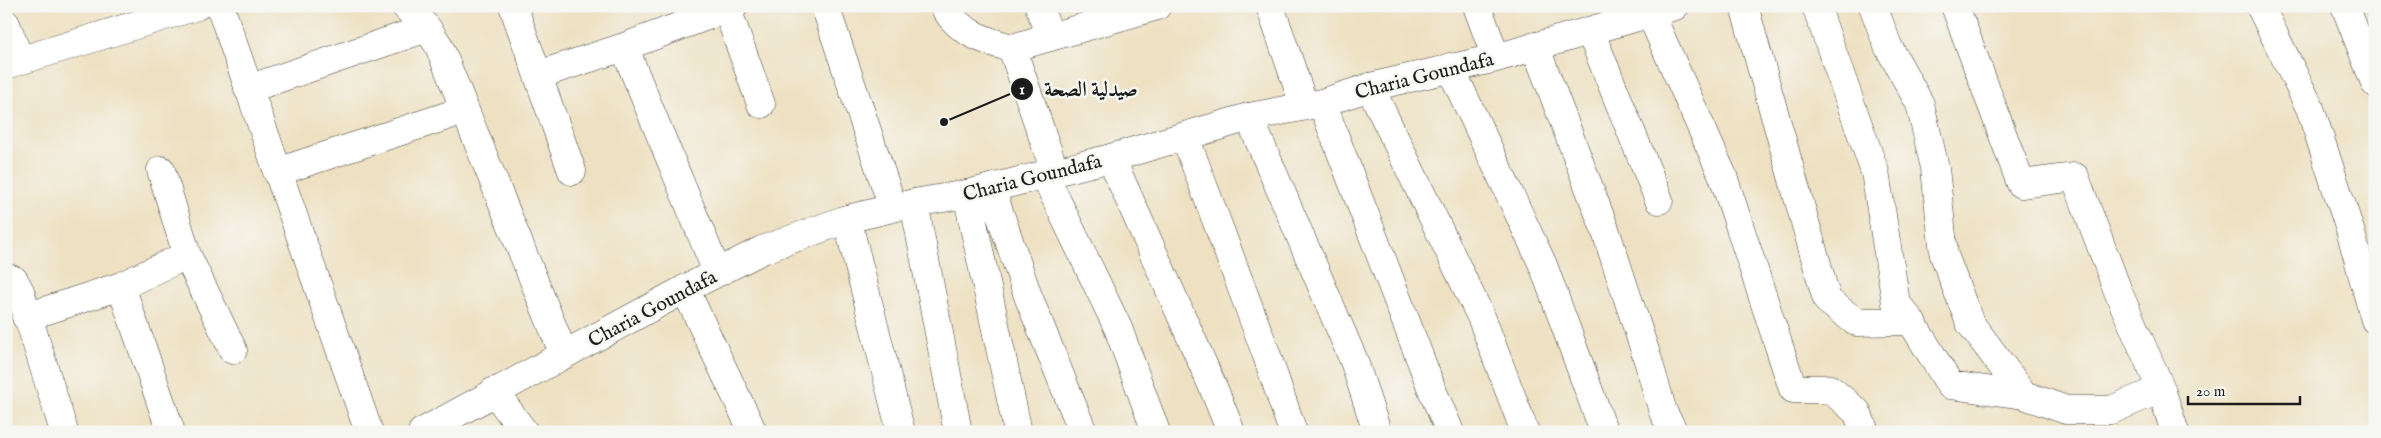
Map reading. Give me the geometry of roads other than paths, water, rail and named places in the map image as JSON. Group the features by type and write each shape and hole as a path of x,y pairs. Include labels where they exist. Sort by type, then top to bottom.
{"street":[{"path":"6,24 13,62 197,6"},
{"path":"220,6 369,432"},
{"path":"405,6 427,28 439,46 564,355"},
{"path":"513,6 572,171"},
{"path":"824,6 904,205 958,432"},
{"path":"944,6 955,23 972,34 991,43 1012,48 1158,6"},
{"path":"1039,6 1050,37"},
{"path":"1270,6 1450,432"},
{"path":"1477,6 1496,58"},
{"path":"1744,6 1827,300 1856,322 1911,322"},
{"path":"1816,6 1875,172 1896,304 1911,322 1950,384 2024,395 2066,410 2111,410 2160,389"},
{"path":"1874,6 1888,46 1920,104 1935,168 1944,255 1970,323 2024,395"},
{"path":"1955,6 2021,184 2075,177 2119,294 2160,389 2175,432"},
{"path":"2260,6 2310,108 2350,230 2375,320"},
{"path":"2345,6 2375,83"},
{"path":"538,75 624,47 731,8 761,104"},
{"path":"1663,10 1723,176 1793,388 1830,389 1857,412 1864,432"},
{"name":"Charia Goundafa","path":"422,432 494,391 717,272 762,250 847,220 904,205 979,191 1111,158 1249,117 1313,104 1370,87 1450,67 1496,58 1663,10"},
{"path":"248,89 427,28"},
{"path":"1590,31 1659,200"},
{"path":"1535,46 1606,232 1663,412 1674,432"},
{"path":"624,47 717,272"},
{"path":"1012,48 1049,173 1118,328 1156,432"},
{"path":"1450,67 1543,265 1604,432"},
{"path":"1370,87 1482,319 1525,432"},
{"path":"277,172 465,110"},
{"path":"1249,117 1354,361 1377,432"},
{"path":"1185,137 1266,353 1292,432"},
{"path":"1111,158 1213,386 1231,432"},
{"path":"160,170 187,255 233,350"},
{"path":"979,191 1018,432"},
{"path":"979,191 1028,296 1083,432"},
{"path":"847,220 901,432"},
{"path":"26,317 121,286 187,255"},
{"path":"6,277 14,280 20,291 26,317 63,428"},
{"path":"121,286 171,432"},
{"path":"685,289 753,432"},
{"path":"494,391 524,432"}],"place":[{"name":"صيدلية الصحة","path":"944,122"}]}
